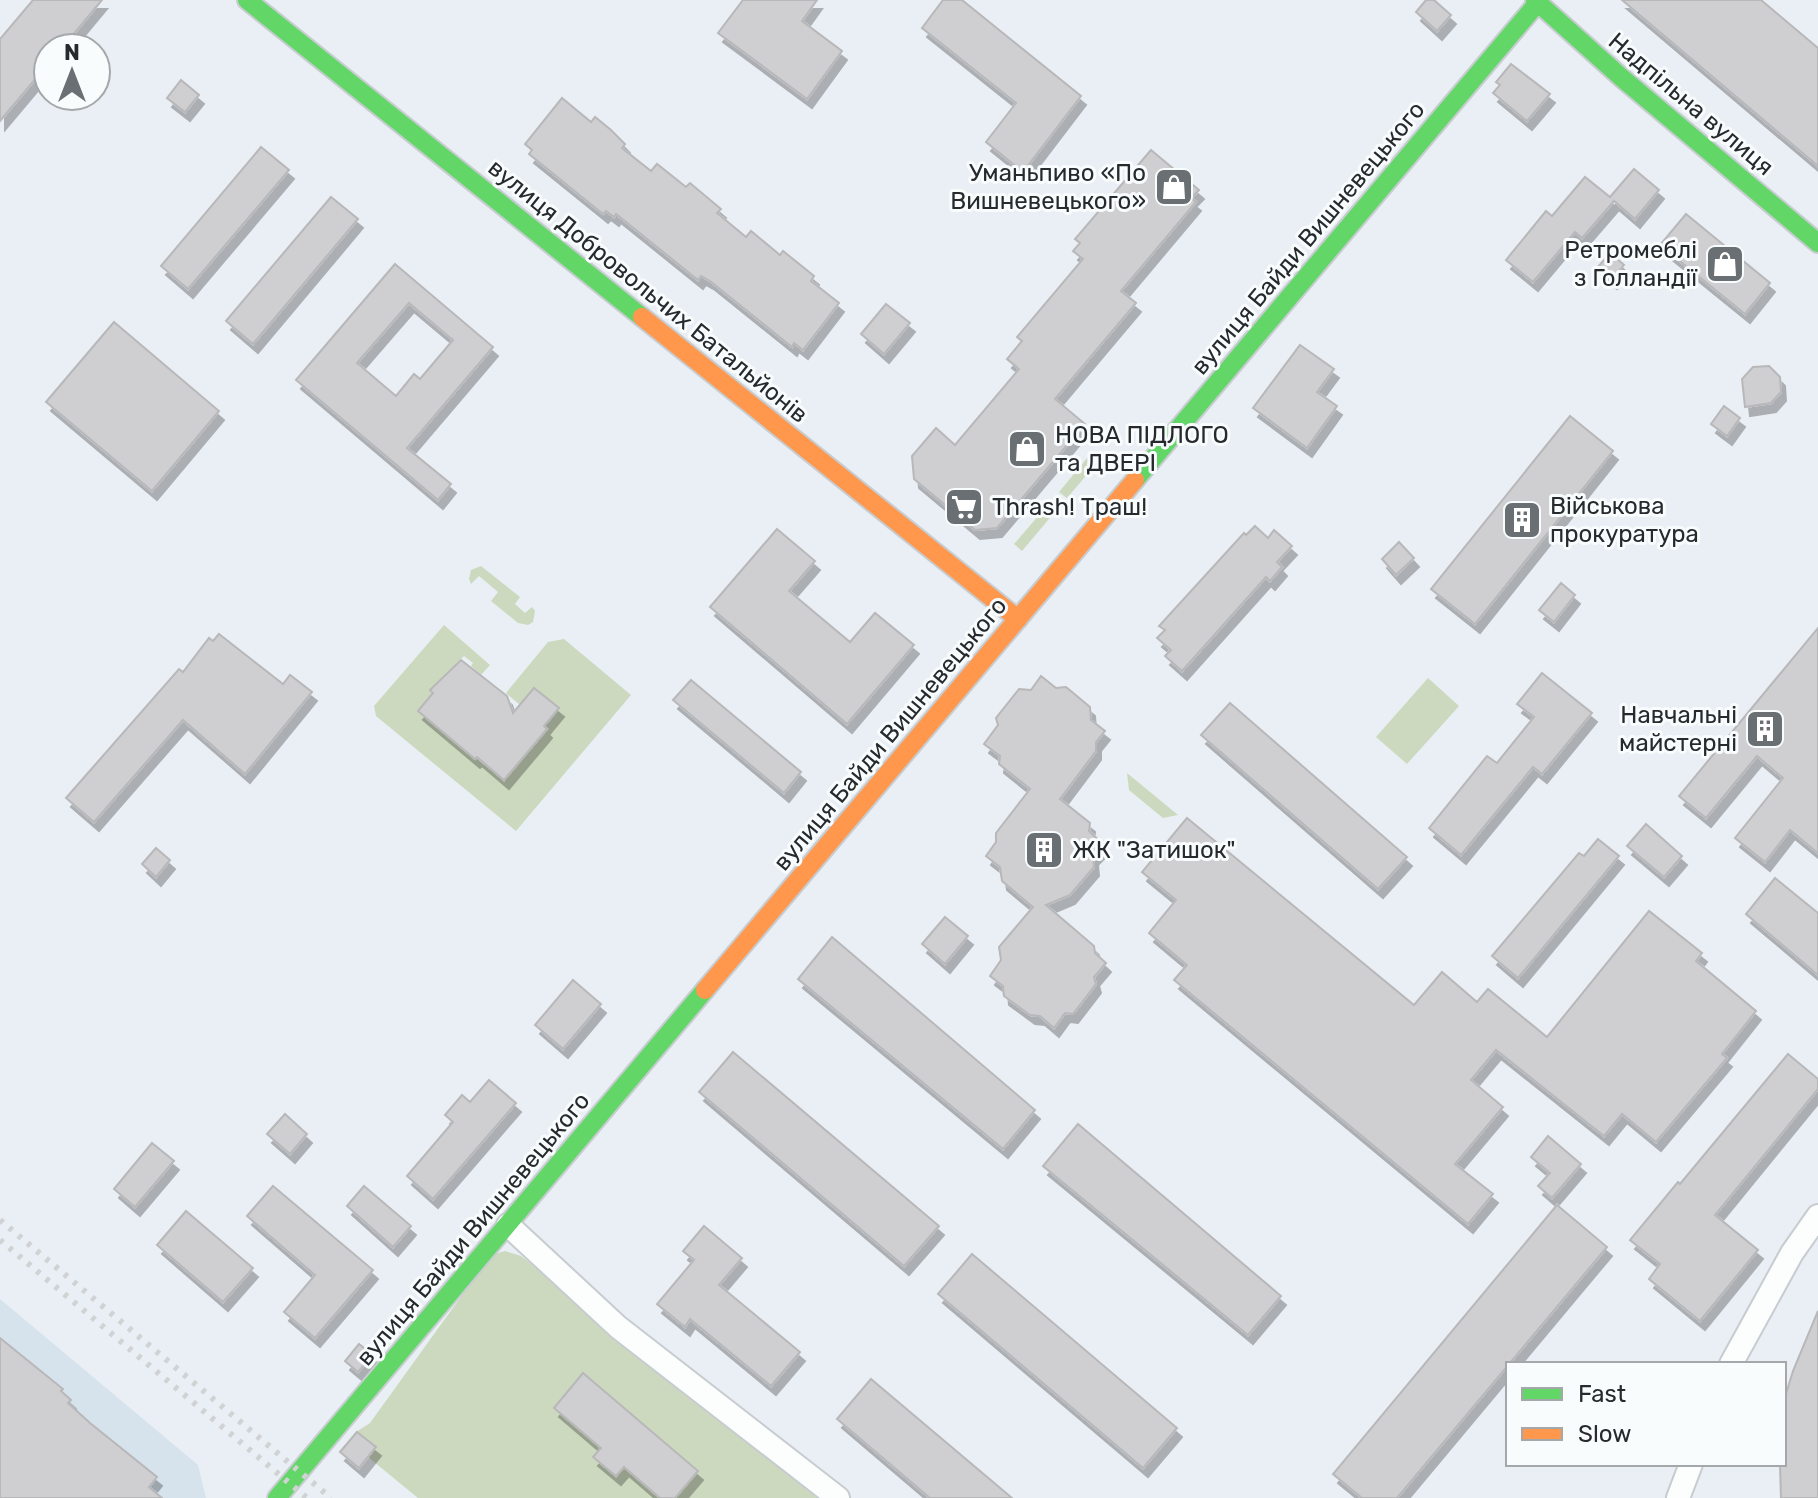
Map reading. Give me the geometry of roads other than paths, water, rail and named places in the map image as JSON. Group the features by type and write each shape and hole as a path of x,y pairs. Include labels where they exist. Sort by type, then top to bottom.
{"street":[{"name":"вулиця Добровольчих Батальйонів","path":"247,0 1018,619"},
{"name":"вулиця Байди Вишневецького","path":"277,1498 1538,1"},
{"name":"Надпільна вулиця","path":"1538,1 1622,78 1818,243"},
{"path":"1732,1362 1792,1253 1818,1216"},
{"path":"508,1225 618,1327 838,1498"},
{"path":"1678,1498 1690,1466"}],"railway":[{"path":"0,1220 331,1498"},
{"path":"0,1240 307,1498"}],"place":[{"name":"Уманьпиво «По Вишневецького»","path":"1174,187"},
{"name":"Ретромеблі з Голландії","path":"1725,264"},
{"name":"НОВА ПІДЛОГО та ДВЕРІ","path":"1027,449"},
{"name":"Thrash! Траш!","path":"964,507"},
{"name":"Військова прокуратура","path":"1522,520"},
{"name":"Навчальні майстерні","path":"1765,729"},
{"name":"ЖК \"Затишок\"","path":"1044,850"}]}
